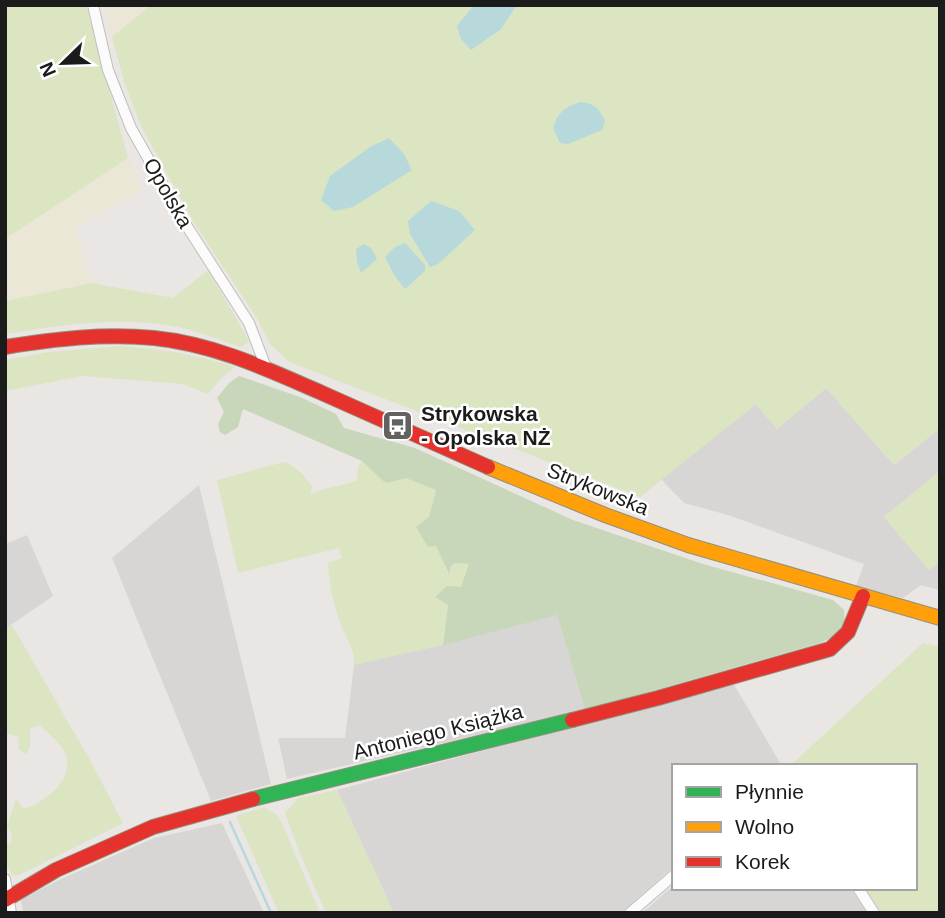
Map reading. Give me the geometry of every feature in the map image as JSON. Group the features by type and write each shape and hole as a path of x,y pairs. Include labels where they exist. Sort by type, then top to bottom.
{"main road":[{"name":"Strykowska","path":"5,347 84,335 142,336 197,344 267,370 605,515 723,556 940,618"},
{"name":"Antoniego Książka","path":"8,904 56,870 153,827 195,814 551,726 830,649 844,641 852,628 863,596"}],"street":[{"name":"Opolska","path":"93,5 108,70 131,128 181,218 249,323 267,370"},
{"path":"630,913 672,876"},
{"path":"5,879 8,904"},
{"path":"859,890 874,913"}],"shaded area":[{"path":"104,5 151,5 112,37"},
{"path":"128,158 143,190 75,227 92,283 5,301 5,239"},
{"path":"826,388 894,465 940,428 940,471 884,517 929,570 940,562 940,590 921,585 903,598 856,586 864,564 728,515 684,503 661,479 756,404 777,429"},
{"path":"199,485 271,784 211,801 112,558"},
{"path":"27,535 53,596 5,629 5,544"},
{"path":"557,615 585,710 287,779 278,738 345,738 354,665"},
{"path":"733,683 781,764 672,764 672,868 621,913 394,913 337,790"},
{"path":"222,823 264,913 23,913 21,900 59,880 154,838"},
{"path":"672,887 672,890 851,890 867,913 642,913"}],"green space":[{"path":"5,5 86,5 128,158 5,239"},
{"path":"151,5 940,5 940,428 894,465 826,388 777,429 756,404 640,497 289,362 270,344 257,318 195,224 140,124 112,37"},
{"path":"208,270 249,341 241,347 186,329 147,323 86,323 5,334 5,301 92,283 173,298"},
{"path":"120,346 178,353 235,367 221,378 208,394 183,384 82,376 5,391 5,360 49,352"},
{"path":"239,376 300,397 336,414 344,428 415,448 573,520 703,564 833,600 844,610 845,624 837,635 820,643 585,710 557,615 443,645 448,605 435,597 447,586 461,587 469,564 455,563 449,574 436,546 428,547 416,527 429,517 436,490 406,478 388,483 383,481 362,461 243,409 238,427 225,435 220,432 218,424 224,412 217,398 229,383"},
{"path":"362,461 383,481 406,478 436,490 429,517 416,527 436,545 448,573 455,563 470,564 461,588 436,597 448,605 443,645 354,665 353,651 338,618 330,581 328,563 342,558 339,548 238,573 217,480 284,462 303,475 312,486 310,495 357,480"},
{"path":"940,471 940,562 929,570 884,517"},
{"path":"12,625 123,823 17,876 11,874 5,860 5,844 11,843 12,835 7,826 16,799 23,809 47,797 65,776 67,759 59,744 39,725 30,729 30,747 26,755 19,749 18,737 8,733 5,735 5,629"},
{"path":"923,643 940,647 940,913 882,913 866,890 917,890 917,764 792,764"},
{"path":"337,790 394,913 326,913 285,813 298,798"},
{"path":"264,807 277,815 282,823 320,913 279,913 236,816"}],"water":[{"path":"474,5 517,5 501,29 471,50 461,39 457,26"},
{"path":"580,102 592,105 598,110 605,121 602,130 568,144 560,143 553,128 557,118 566,108"},
{"path":"389,138 404,154 412,170 353,207 334,211 321,200 330,176 370,147"},
{"path":"431,201 459,211 475,230 438,264 430,267 410,234 408,221"},
{"path":"405,243 425,265 425,271 405,289 385,257 395,247"},
{"path":"364,244 371,248 377,259 361,273 356,249"}],"waterway":[{"path":"230,822 271,913"}],"traffic: fast":[{"path":"253,799 572,720"}],"traffic: slow":[{"path":"488,467 605,515 688,545 940,618"}],"traffic: jam":[{"path":"5,347 61,339 117,336 154,338 198,346 281,375 488,467"},
{"path":"572,720 830,649 848,632 863,596"},
{"path":"5,900 56,870 153,827 253,799"}],"place":[{"name":"Strykowska - Opolska NŻ","path":"398,426"}]}
